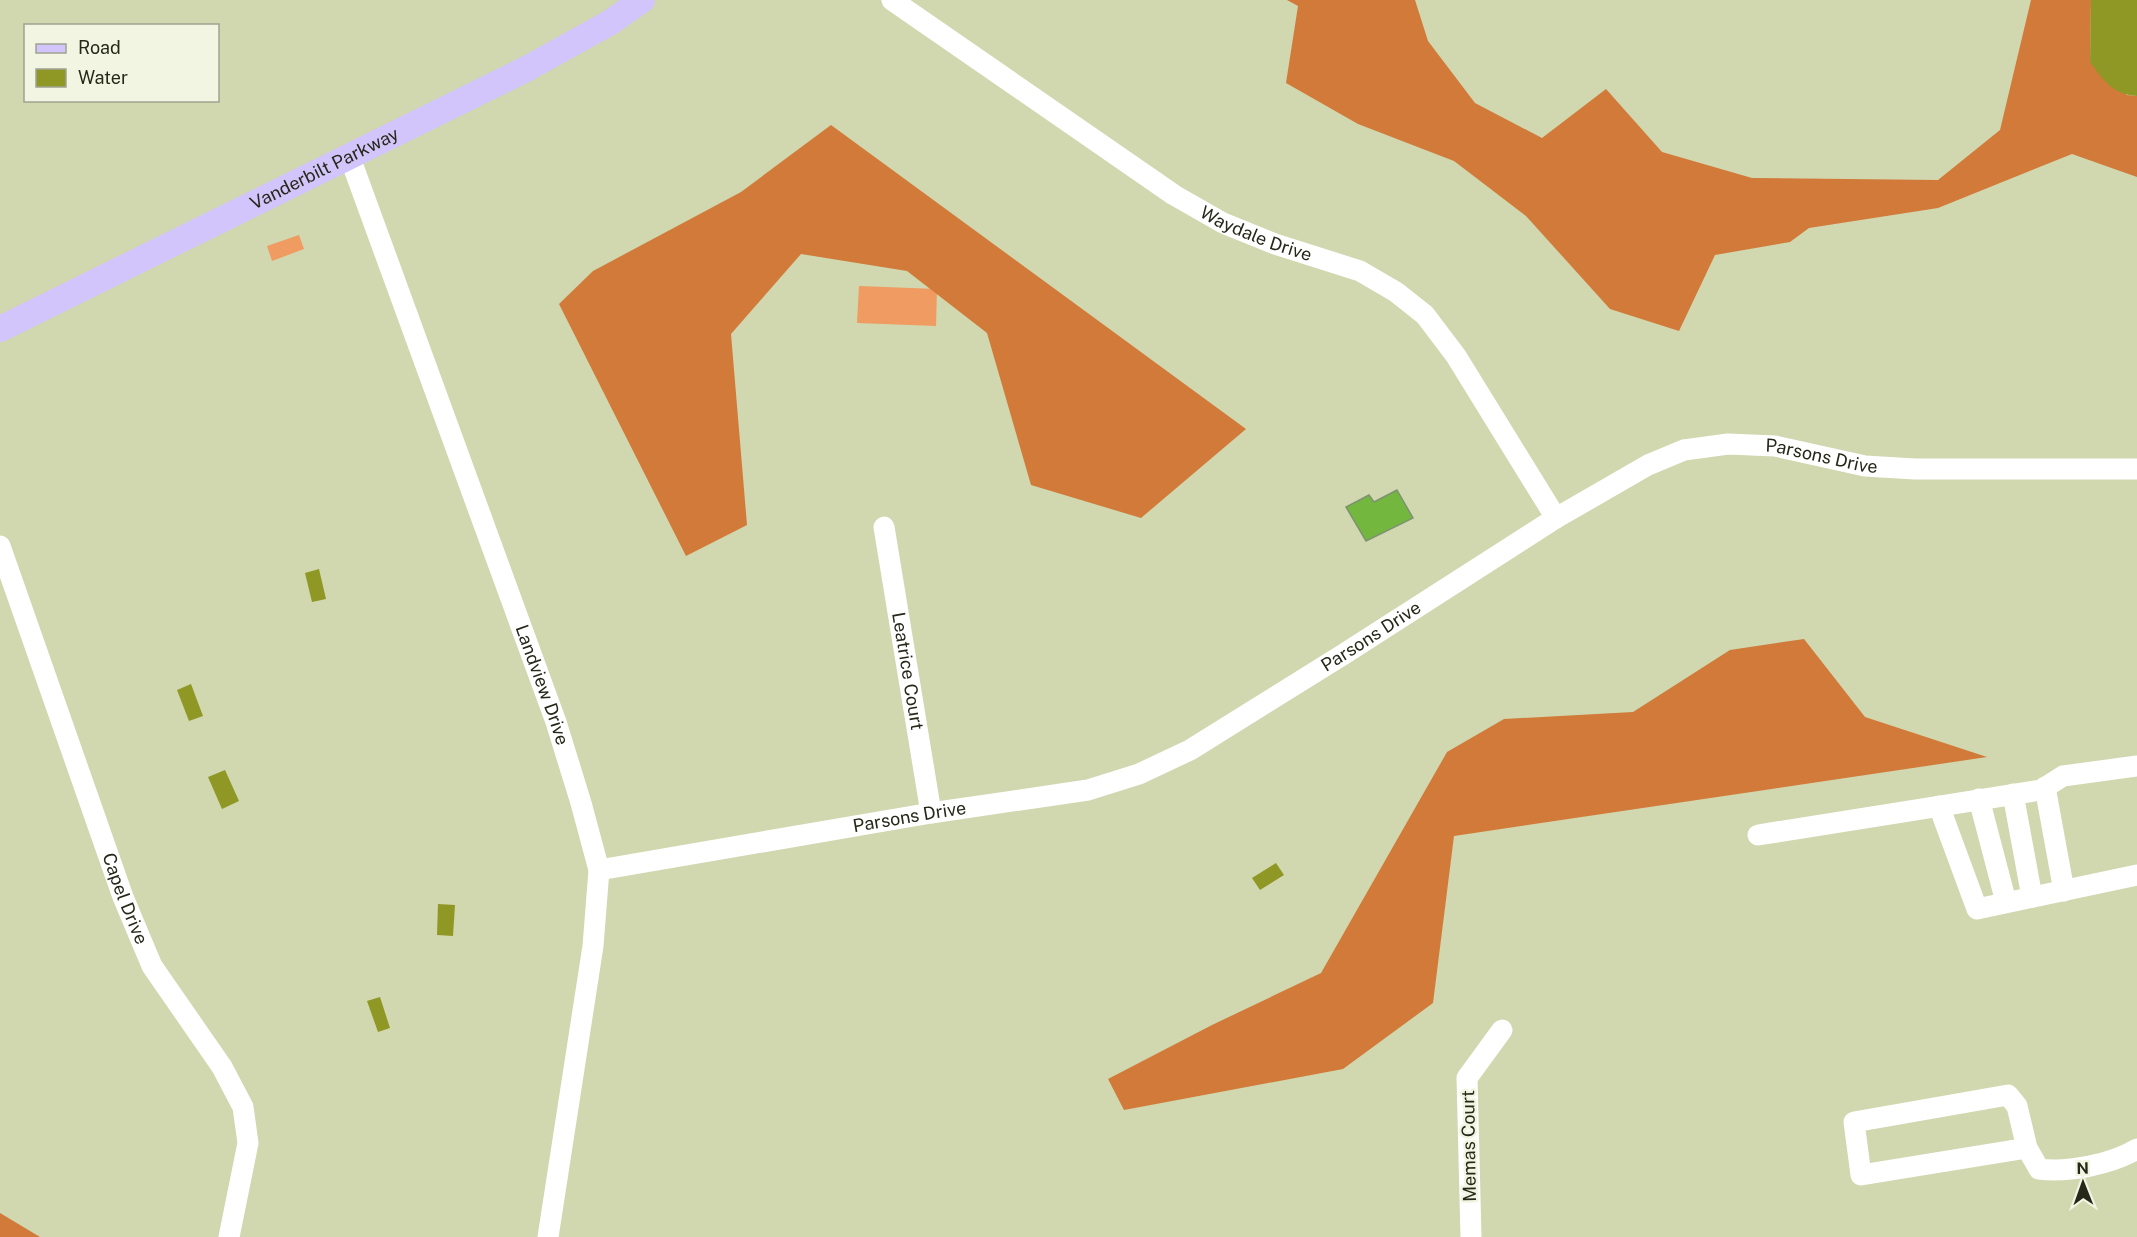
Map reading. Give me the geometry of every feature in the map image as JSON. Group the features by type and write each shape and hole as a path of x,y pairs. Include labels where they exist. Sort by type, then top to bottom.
{"main road":[{"name":"Vanderbilt Parkway","path":"0,329 528,68 611,22 642,0"}],"street":[{"name":"Waydale Drive","path":"892,0 1174,195 1223,223 1275,244 1360,271 1396,292 1425,315 1456,356 1556,518"},
{"name":"Landview Drive","path":"349,155 556,722 599,870 593,946 548,1237"},
{"name":"Parsons Drive","path":"599,870 931,813 1088,790 1138,774 1190,750 1383,630 1556,518 1648,465 1684,450 1728,444 1775,446 1865,466 1915,469 2137,469"},
{"name":"Leatrice Court","path":"884,527 931,813"},
{"name":"Capel Drive","path":"0,546 123,897 152,966 222,1066 243,1107 248,1143 229,1237"},
{"path":"1758,835 2013,794 2046,787 2063,776 2137,765"},
{"path":"2046,787 2064,891"},
{"path":"2013,794 2032,897"},
{"path":"1979,799 2006,902"},
{"path":"1939,806 1977,909 2137,875"},
{"name":"Memas Court","path":"1471,1237 1467,1078 1502,1030"},
{"path":"2027,1148 1861,1175 1854,1122 2008,1095 2017,1106 2027,1148 2039,1169 2056,1172 2122,1158 2137,1149"}],"shaded area":[{"path":"1287,0 1415,0 1428,41 1475,103 1542,138 1606,89 1662,152 1752,178 1938,180 2000,130 2031,0 2091,0 2090,62 2127,95 2137,96 2137,177 2072,154 1938,208 1809,228 1790,242 1715,255 1679,331 1610,309 1526,216 1454,161 1358,124 1286,83 1298,6"},
{"path":"831,125 1246,429 1141,518 1031,485 987,333 907,271 801,254 731,334 747,525 686,556 559,304 593,271 741,192"},
{"path":"299,235 304,249 272,261 267,246"},
{"path":"859,286 937,289 936,326 857,323"},
{"path":"1804,639 1865,717 1987,757 1454,836 1433,1003 1343,1069 1124,1110 1108,1079 1212,1025 1321,973 1447,752 1504,719 1633,712 1730,650"},
{"path":"0,1213 40,1237 0,1237"}],"water":[{"path":"2091,0 2137,0 2137,96 2121,93 2109,85 2090,62"},
{"path":"319,569 326,599 312,602 305,573"},
{"path":"191,684 203,716 189,721 177,690"},
{"path":"225,770 239,801 222,809 208,777"},
{"path":"1276,863 1284,875 1260,890 1252,878"},
{"path":"438,904 455,905 453,936 437,935"},
{"path":"380,997 390,1028 378,1032 367,1001"}],"building":[{"path":"1397,490 1413,518 1366,541 1346,507 1369,495 1374,502"}]}
